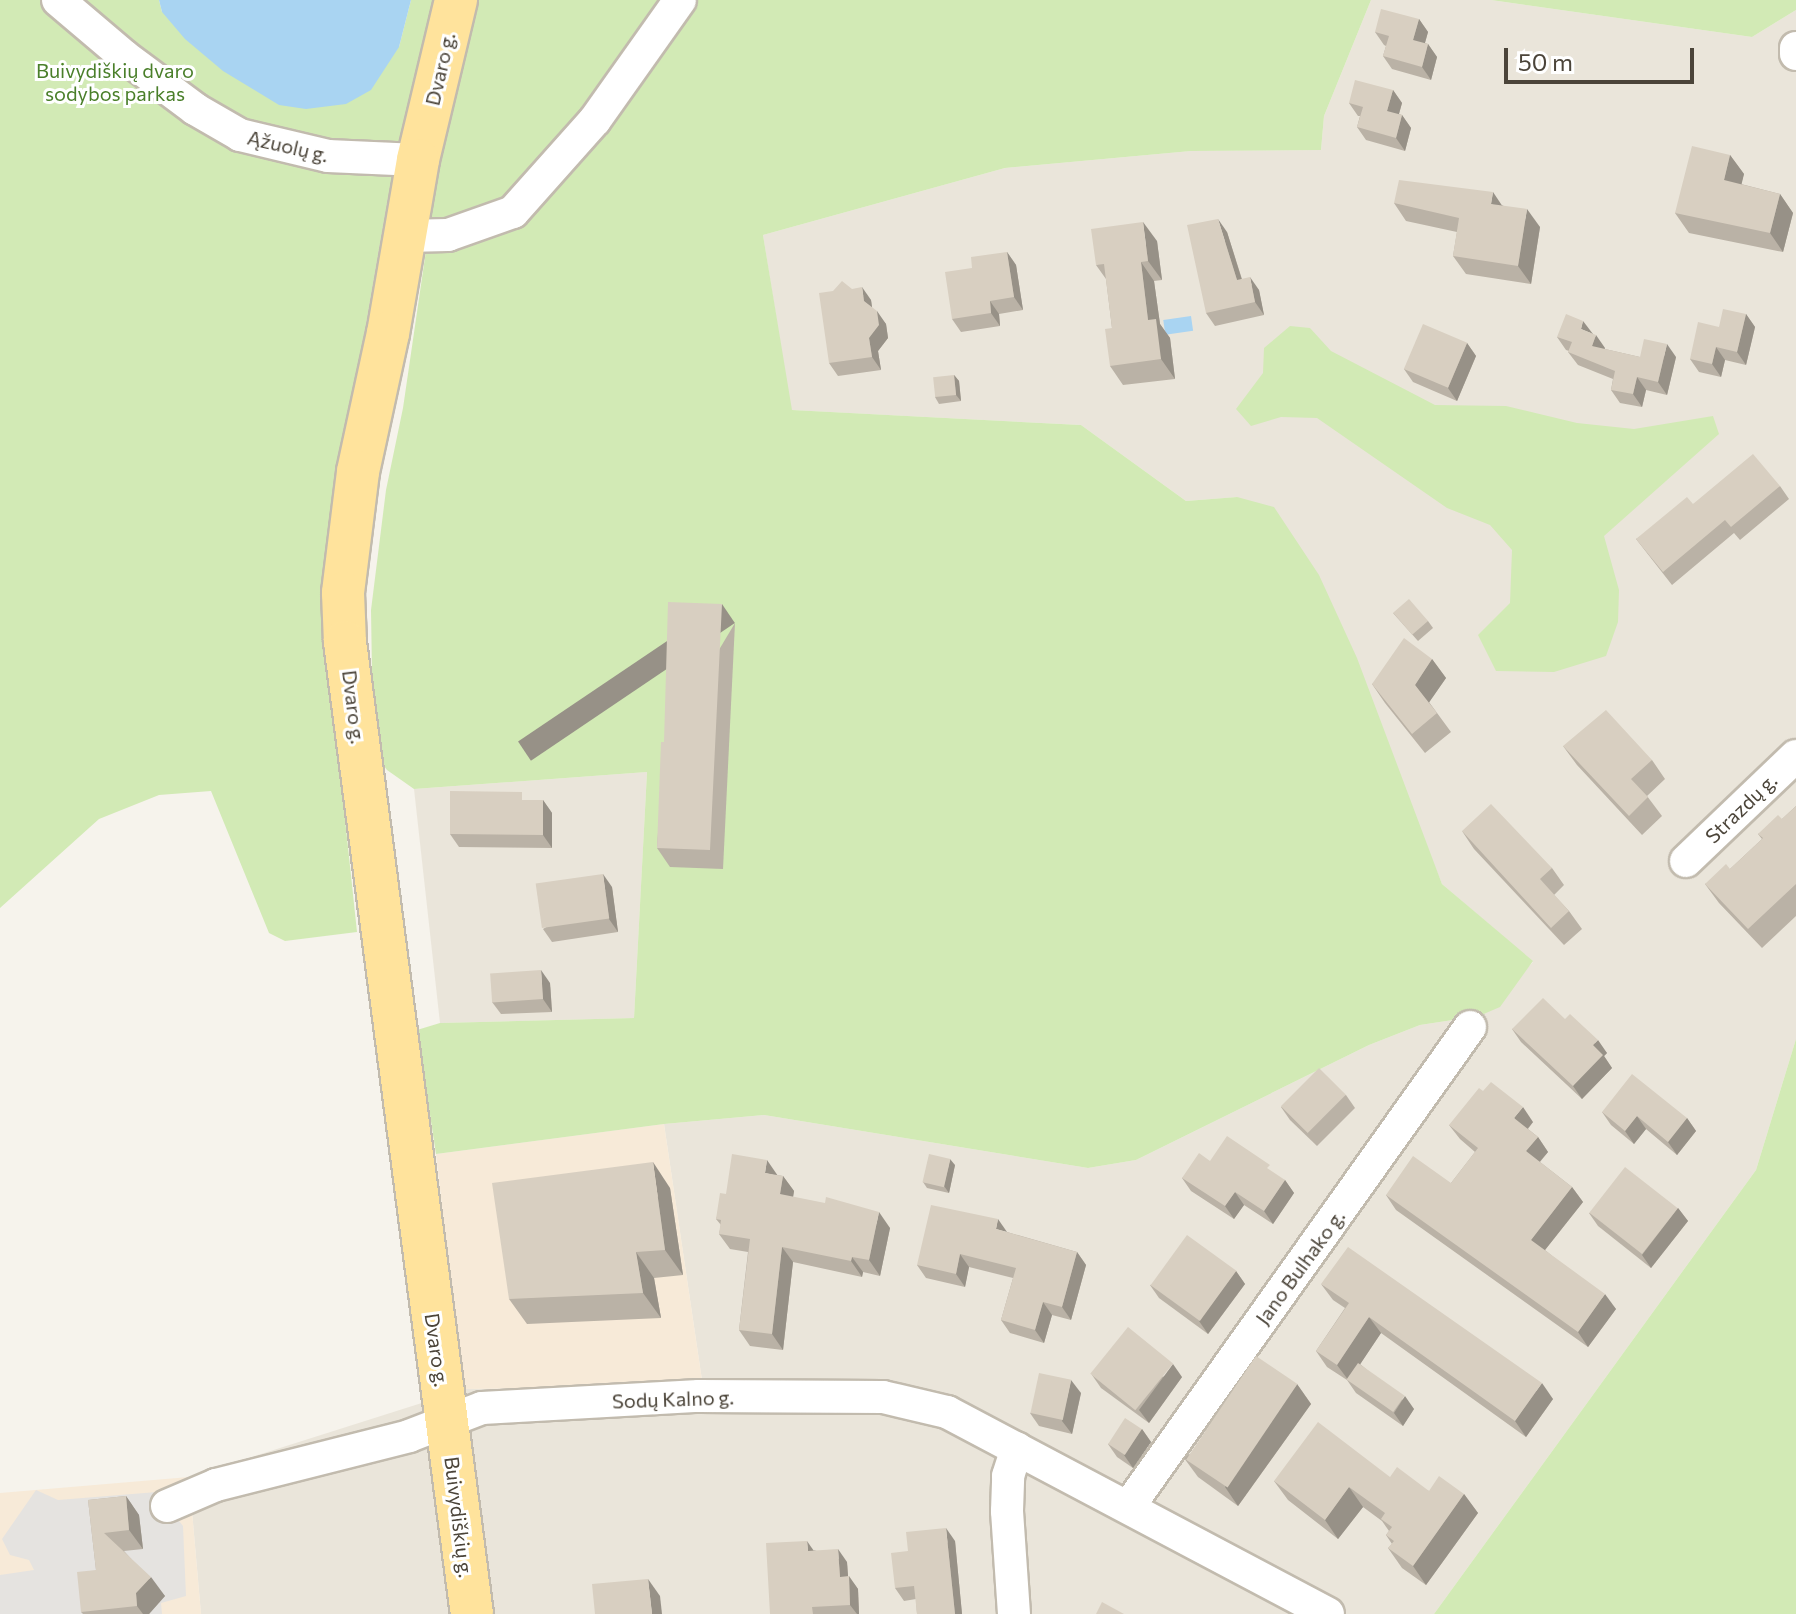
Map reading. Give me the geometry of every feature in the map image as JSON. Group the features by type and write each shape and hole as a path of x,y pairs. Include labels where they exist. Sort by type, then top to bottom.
{"main road":[{"name":"Dvaro g.","path":"446,1420 345,642 343,593 358,472 418,160 456,0"},
{"name":"Buivydiškių g.","path":"446,1420 472,1614"}],"street":[{"name":"Ąžuolų g.","path":"58,0 124,56 195,109 240,135 328,156 418,160"},
{"path":"404,236 448,235 513,212 595,120 680,0"},
{"path":"1796,48 1796,54"},
{"name":"Strazdų g.","path":"1686,861 1796,756"},
{"name":"Jano Bulhako g.","path":"1129,1506 1470,1027"},
{"name":"Sodų Kalno g.","path":"167,1506 216,1485 399,1439 482,1408 699,1396 883,1397 947,1412 1328,1614"},
{"path":"1014,1614 1007,1511 1008,1476 1017,1448"}],"shaded area":[{"path":"1371,0 1491,0 1752,37 1796,10 1796,1039 1756,1170 1434,1614 486,1614 463,1389 703,1387 664,1124 764,1115 1088,1168 1136,1160 1369,1045 1420,1025 1479,1016 1533,962 1442,884 1417,823 1237,497 1186,501 1081,425 791,410 763,235 1005,168 1191,151 1321,150 1324,116"},
{"path":"647,772 634,1018 440,1023 414,789"},
{"path":"664,1124 703,1387 463,1389 436,1154"},
{"path":"428,1401 460,1614 201,1614 189,1477"},
{"path":"189,1477 201,1614 0,1614 0,1493"},
{"path":"36,1490 58,1500 157,1492 183,1526 186,1596 161,1603 162,1614 0,1614 0,1575 34,1570 29,1560 10,1555 2,1539"}],"green space":[{"name":"Buivydiškių dvaro sodybos parkas","path":"0,0 159,0 162,12 399,47 411,0 433,0 388,198 328,543 328,659 357,932 285,941 269,933 211,791 159,795 99,819 0,908"},
{"path":"471,0 1371,0 1324,116 1321,150 1191,151 1005,168 763,235 792,410 1081,425 1186,501 1237,497 1274,507 1319,575 1357,658 1442,884 1533,961 1500,1007 1479,1016 1420,1025 1369,1045 1136,1160 1088,1168 764,1115 664,1124 436,1154 417,1030 440,1023 634,1018 647,772 414,789 387,770 378,758 373,736 371,610 386,490 403,408 435,189"},
{"path":"1491,0 1796,0 1796,10 1752,37"},
{"path":"1290,326 1310,328 1331,351 1435,405 1506,406 1577,423 1634,429 1713,416 1719,434 1604,536 1619,590 1618,622 1606,656 1554,672 1496,671 1478,635 1510,603 1512,550 1490,525 1447,508 1317,418 1281,417 1251,426 1236,409 1263,373 1264,348"},
{"path":"1796,1039 1796,1614 1434,1614 1756,1170"}],"water":[{"path":"159,0 411,0 399,47 371,90 346,104 306,109 279,105 223,71 185,39 162,12"},
{"path":"1191,316 1193,331 1165,335 1163,320"}],"building":[{"path":"1381,9 1419,19 1413,40 1428,44 1422,67 1383,56 1389,36 1375,32"},
{"path":"1355,80 1393,90 1387,111 1402,115 1396,138 1357,127 1363,107 1349,103"},
{"path":"1692,146 1730,155 1724,180 1780,194 1770,233 1675,213"},
{"path":"1399,180 1493,192 1491,204 1527,209 1518,266 1453,256 1459,218 1394,203"},
{"path":"1218,219 1237,280 1250,277 1255,302 1206,313 1187,225"},
{"path":"1143,222 1148,261 1141,262 1148,320 1156,319 1161,359 1110,366 1105,329 1112,328 1104,264 1096,265 1091,229"},
{"path":"1007,252 1014,297 990,301 991,313 952,319 945,272 972,268 971,257"},
{"path":"842,281 852,289 862,287 864,301 877,311 879,325 869,338 872,357 829,363 819,293 833,291"},
{"path":"1723,309 1746,314 1737,352 1716,347 1712,364 1690,359 1698,322 1719,327"},
{"path":"1566,314 1583,321 1581,329 1596,335 1592,346 1640,357 1644,339 1667,344 1658,382 1637,377 1633,394 1611,390 1615,371 1568,352 1572,342 1557,337"},
{"path":"1423,324 1467,343 1448,388 1404,369"},
{"path":"954,375 956,395 935,397 933,377"},
{"path":"1753,454 1780,486 1731,527 1725,520 1663,572 1636,539 1687,497 1693,504"},
{"path":"1409,599 1428,621 1412,635 1393,613"},
{"path":"668,602 722,604 710,850 657,848"},
{"path":"1404,638 1432,659 1415,685 1437,713 1412,734 1372,684"},
{"path":"1606,710 1652,760 1631,779 1648,797 1629,816 1563,746"},
{"path":"450,791 522,792 522,800 543,800 543,835 450,834"},
{"path":"1491,804 1552,868 1540,879 1569,911 1551,928 1462,831"},
{"path":"1796,806 1796,884 1748,929 1705,884 1726,864 1730,869 1763,838 1758,834 1778,815 1782,819"},
{"path":"603,874 609,919 542,928 536,883"},
{"path":"541,970 543,999 492,1002 490,974"},
{"path":"1543,998 1565,1019 1570,1014 1598,1040 1593,1045 1603,1055 1573,1086 1512,1029"},
{"path":"1319,1068 1346,1095 1308,1133 1281,1106"},
{"path":"1632,1074 1687,1118 1668,1142 1637,1116 1625,1131 1602,1112"},
{"path":"1491,1082 1523,1107 1514,1118 1538,1137 1526,1151 1572,1187 1531,1240 1605,1294 1578,1332 1386,1195 1413,1156 1451,1183 1478,1148 1449,1125 1479,1088 1483,1091"},
{"path":"1227,1136 1270,1165 1267,1168 1285,1180 1264,1211 1235,1192 1225,1206 1182,1178 1199,1153 1210,1161"},
{"path":"732,1154 767,1160 765,1173 783,1176 780,1194 825,1203 826,1197 879,1212 869,1260 852,1257 851,1261 782,1247 772,1334 739,1330 750,1239 719,1234 721,1220 716,1219 720,1193 726,1194"},
{"path":"929,1154 950,1159 944,1187 922,1182"},
{"path":"653,1162 665,1250 636,1252 643,1293 509,1299 492,1183"},
{"path":"1625,1167 1678,1208 1642,1254 1589,1213"},
{"path":"931,1205 998,1219 996,1229 1077,1252 1062,1307 1043,1302 1035,1330 1001,1320 1016,1268 960,1254 956,1274 917,1265"},
{"path":"1187,1235 1236,1271 1200,1321 1151,1285"},
{"path":"1348,1247 1542,1383 1515,1421 1369,1317 1337,1365 1316,1351 1349,1303 1321,1284"},
{"path":"1128,1327 1173,1364 1135,1410 1090,1374"},
{"path":"1256,1356 1297,1384 1228,1488 1186,1460"},
{"path":"1358,1363 1405,1396 1393,1412 1347,1379"},
{"path":"1039,1373 1071,1380 1063,1420 1030,1413"},
{"path":"1125,1418 1142,1429 1125,1455 1108,1444"},
{"path":"1318,1422 1390,1477 1397,1467 1429,1491 1439,1476 1464,1494 1413,1566 1388,1548 1394,1541 1386,1535 1392,1527 1381,1519 1385,1513 1349,1487 1325,1520 1274,1481"},
{"path":"126,1496 129,1530 104,1533 151,1577 136,1593 137,1606 81,1612 77,1572 96,1570 88,1500"},
{"path":"946,1528 955,1614 917,1614 914,1586 895,1588 891,1553 908,1551 906,1532"},
{"path":"807,1541 808,1551 838,1549 840,1577 849,1576 850,1605 812,1607 813,1614 770,1614 766,1543"},
{"path":"648,1579 652,1614 595,1614 592,1584"},
{"path":"1102,1602 1124,1614 1096,1614"}]}
